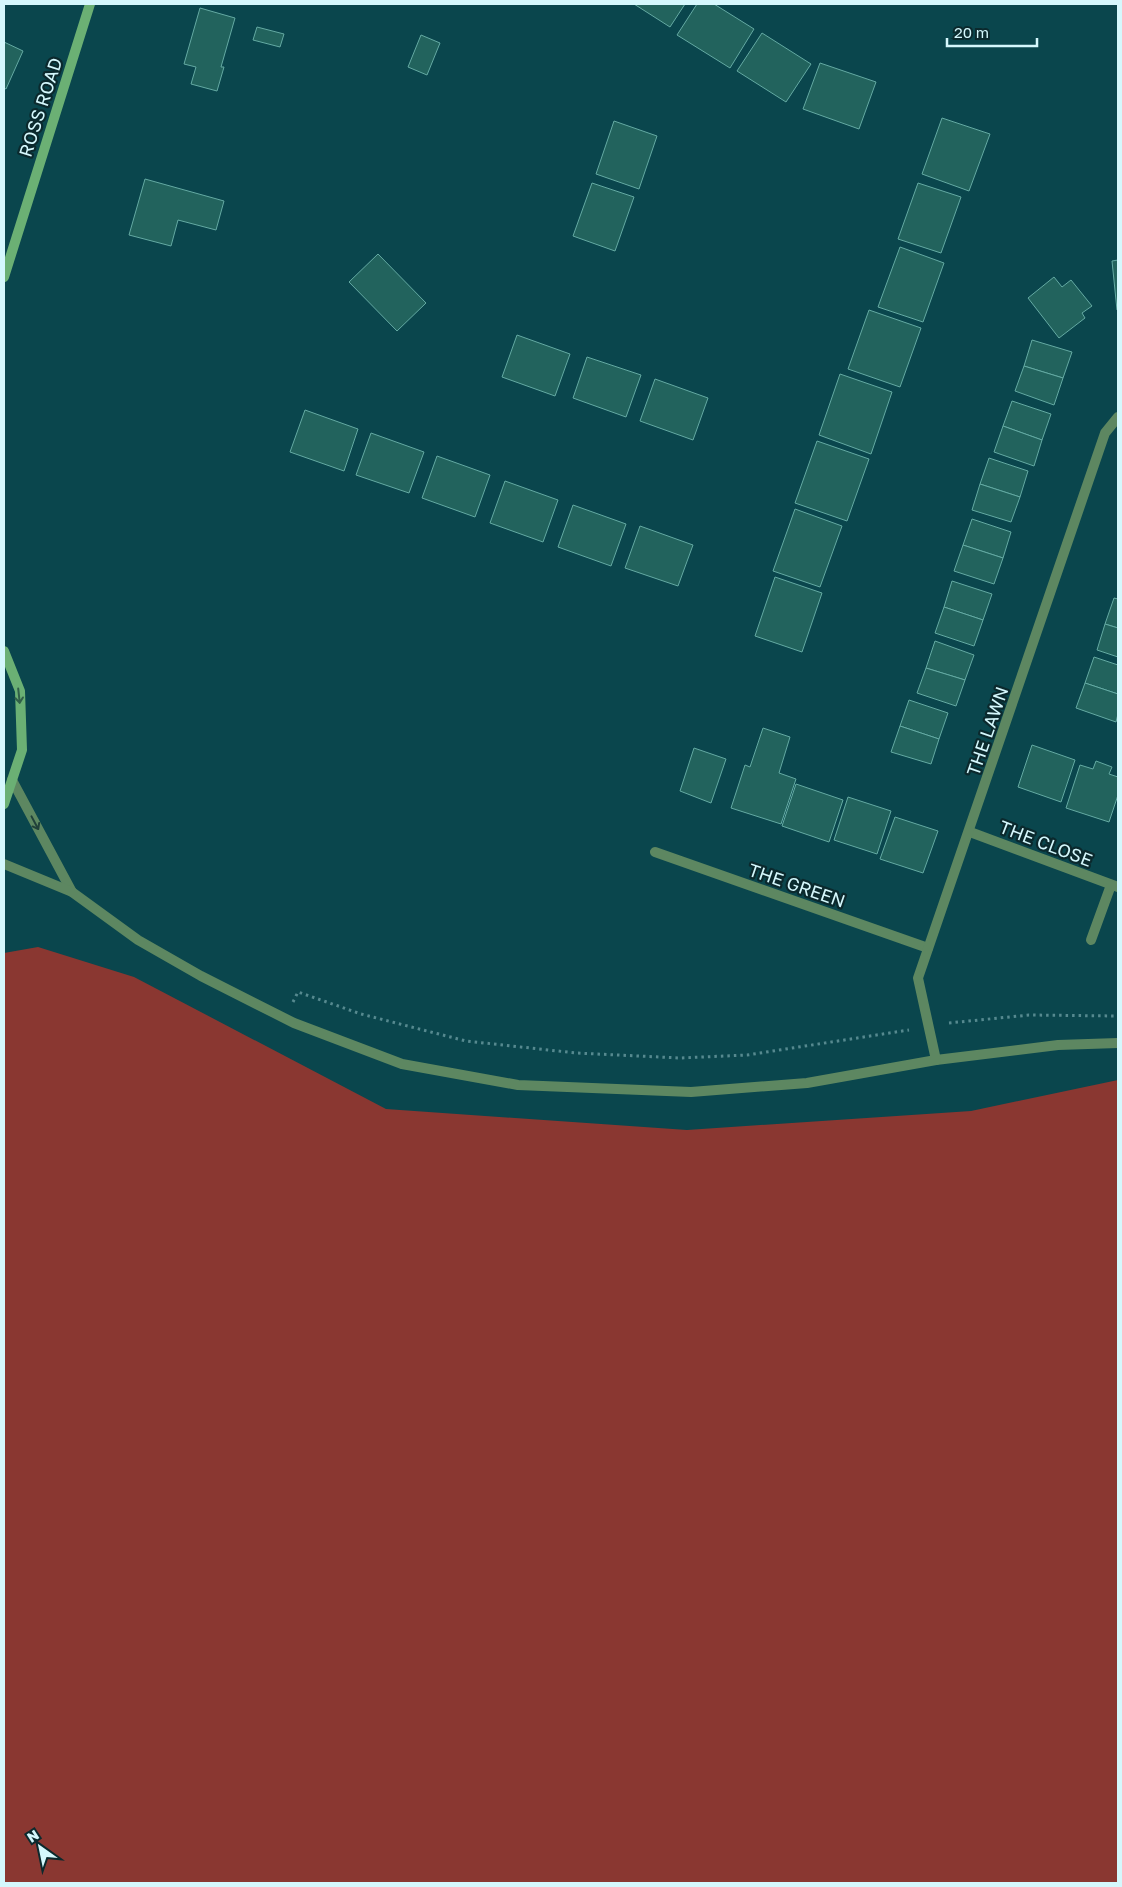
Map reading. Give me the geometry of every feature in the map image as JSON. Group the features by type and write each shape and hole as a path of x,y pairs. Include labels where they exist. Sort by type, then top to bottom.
{"main road":[{"name":"ROSS ROAD","path":"4,278 90,4"},
{"path":"4,651 20,691 22,750 4,804"}],"street":[{"name":"THE LAWN","path":"936,1060 918,978 970,832 1105,433 1118,417"},
{"path":"12,780 72,892"},
{"name":"THE CLOSE","path":"970,832 1114,886 1091,940"},
{"name":"THE GREEN","path":"655,852 928,948"},
{"path":"4,864 72,892 138,940 201,976 294,1023 402,1064 518,1085 691,1092 807,1083 936,1060 1058,1045 1118,1043"}],"path":[{"path":"298,992 361,1014 466,1041 576,1053 680,1058 746,1055 929,1026 1029,1014 1118,1016"}],"shaded area":[{"path":"38,947 134,977 386,1109 687,1130 971,1111 1118,1080 1118,1883 4,1883 4,953"}],"building":[{"path":"634,4 685,4 670,27"},
{"path":"697,4 714,4 754,29 730,68 677,35"},
{"path":"200,8 235,18 221,67 224,67 217,91 191,84 196,67 184,64"},
{"path":"257,27 284,34 280,47 253,40"},
{"path":"762,33 811,64 786,102 737,71"},
{"path":"421,35 440,43 427,75 408,67"},
{"path":"4,42 23,51 6,89 4,88"},
{"path":"820,63 876,82 859,129 803,109"},
{"path":"942,118 990,134 969,191 922,174"},
{"path":"614,121 657,136 639,189 596,174"},
{"path":"145,179 224,201 216,230 178,220 171,246 129,235"},
{"path":"592,183 634,197 615,251 573,236"},
{"path":"918,183 961,197 941,253 898,239"},
{"path":"900,247 944,263 923,322 878,307"},
{"path":"378,254 426,303 397,331 349,282"},
{"path":"1118,260 1118,310 1117,310 1112,261"},
{"path":"1054,277 1062,287 1071,280 1092,306 1082,313 1085,318 1059,338 1028,298"},
{"path":"869,310 921,328 900,387 848,369"},
{"path":"517,335 570,354 555,396 502,377"},
{"path":"1032,340 1072,352 1063,378 1024,366"},
{"path":"587,357 641,375 626,417 573,398"},
{"path":"1024,366 1063,378 1054,405 1015,391"},
{"path":"840,374 892,392 871,454 819,435"},
{"path":"655,379 708,398 693,440 640,421"},
{"path":"1012,401 1051,414 1042,440 1003,426"},
{"path":"305,410 358,429 344,471 290,452"},
{"path":"1003,426 1042,440 1034,466 994,452"},
{"path":"371,433 424,452 409,493 356,475"},
{"path":"817,441 869,459 847,521 795,503"},
{"path":"437,456 490,475 475,517 422,498"},
{"path":"989,458 1028,471 1020,497 980,484"},
{"path":"505,481 558,500 543,542 490,523"},
{"path":"980,484 1020,497 1011,522 972,510"},
{"path":"573,505 626,524 611,566 558,547"},
{"path":"795,509 842,526 820,587 773,571"},
{"path":"972,519 1011,532 1003,558 963,545"},
{"path":"640,526 693,545 678,586 625,568"},
{"path":"963,545 1003,558 994,584 954,571"},
{"path":"775,577 822,593 802,652 755,636"},
{"path":"952,581 992,594 983,620 944,607"},
{"path":"1114,598 1118,599 1118,628 1105,624"},
{"path":"944,607 983,620 974,646 935,633"},
{"path":"1105,624 1118,628 1118,657 1097,650"},
{"path":"935,641 974,655 965,680 926,668"},
{"path":"1094,657 1118,665 1118,694 1085,683"},
{"path":"926,668 965,680 956,706 917,693"},
{"path":"1085,683 1118,694 1116,722 1076,708"},
{"path":"909,700 948,713 939,739 900,726"},
{"path":"900,726 939,739 931,764 891,752"},
{"path":"763,728 790,737 779,773 796,779 781,824 731,808 745,765 750,767"},
{"path":"1032,745 1075,760 1061,802 1018,787"},
{"path":"694,748 726,759 711,803 680,791"},
{"path":"1096,761 1112,767 1109,774 1118,777 1118,795 1109,822 1066,808 1080,765 1093,769"},
{"path":"796,784 843,800 829,842 782,826"},
{"path":"848,797 891,811 877,854 834,840"},
{"path":"895,817 938,831 923,873 880,859"}]}
